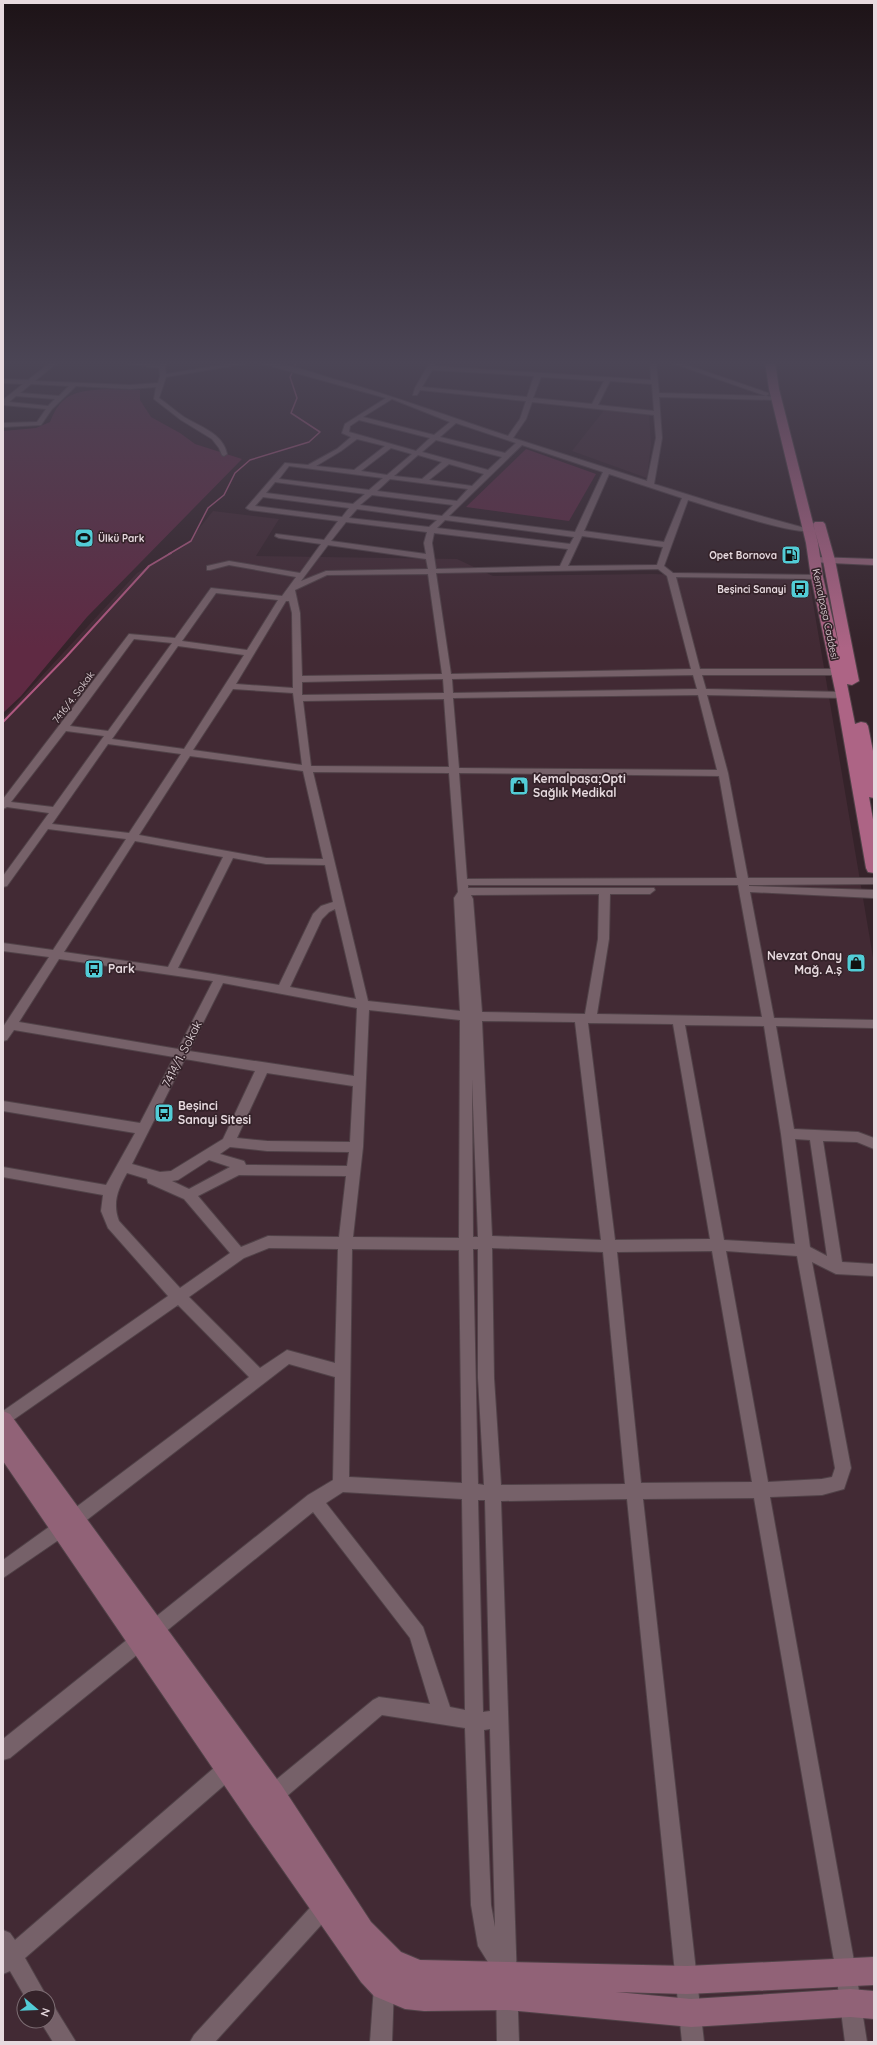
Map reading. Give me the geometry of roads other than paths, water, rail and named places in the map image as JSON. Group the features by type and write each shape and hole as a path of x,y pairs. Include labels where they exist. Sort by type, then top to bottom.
{"main road":[{"name":"Kemalpaşa Caddesi","path":"791,457 843,694 874,868"},
{"path":"808,532 821,533 816,515"},
{"name":"Kemalpaşa Caddesi","path":"821,533 829,560 874,794"}],"street":[{"path":"310,466 326,457"},
{"path":"356,472 374,457"},
{"path":"3,1037 250,653 290,594 302,572 356,505 414,457"},
{"path":"430,457 490,473"},
{"path":"505,457 431,530 428,543 447,675 463,889 468,899 471,1016 485,1242 486,1378 493,1493 508,2042"},
{"path":"568,457 715,506 777,525 808,532"},
{"path":"650,484 655,457"},
{"path":"424,481 447,462"},
{"path":"474,488 287,464 250,508 573,547"},
{"path":"563,569 607,470"},
{"path":"273,480 458,503"},
{"path":"261,494 667,545"},
{"path":"660,567 686,496"},
{"path":"715,506 720,510 771,527 808,532"},
{"path":"777,525 793,523 805,517"},
{"path":"279,536 430,557"},
{"path":"814,560 874,562"},
{"path":"210,568 229,563 302,572 326,573 660,567 672,575 817,577"},
{"path":"3,884 57,811 214,590 290,594 326,573"},
{"path":"3,1751 314,1500 341,1484 493,1493 761,1490 822,1487 838,1483 843,1468 803,1250 788,1134 769,1022 723,773 672,575"},
{"path":"290,594 298,658 297,689 307,769 362,1005 360,1082 356,1146 345,1243 341,1484"},
{"name":"7416/4. Sokak","path":"4,805 64,728 132,636 177,642"},
{"path":"177,642 250,653"},
{"path":"297,689 447,675 838,672"},
{"path":"230,686 449,696 702,692 843,694"},
{"path":"64,728 108,738 187,752 307,769 455,772 723,773"},
{"path":"4,805 57,811"},
{"path":"46,826 133,837 266,860 329,862"},
{"path":"170,971 230,854"},
{"path":"463,889 604,890 874,881"},
{"path":"463,889 743,885 874,894"},
{"path":"604,890 606,913 604,945 586,1019 634,1491 693,2042"},
{"path":"283,990 317,916 325,909 339,904"},
{"path":"3,947 220,978 362,1005 471,1016 874,1024"},
{"name":"7414/1. Sokak","path":"110,1191 144,1129 220,978"},
{"path":"471,1016 466,1244 474,1721 481,1905 488,1946 506,1981"},
{"path":"678,1020 846,1972 862,2004 856,2042"},
{"path":"11,1025 263,1068 360,1082"},
{"path":"124,1166 160,1177 173,1176 228,1142 263,1068"},
{"path":"3,1106 144,1129"},
{"path":"788,1134 858,1136 874,1144"},
{"path":"816,1135 836,1268"},
{"path":"228,1142 246,1145 356,1146"},
{"path":"189,1195 238,1168 246,1145"},
{"path":"208,1155 238,1168 354,1171"},
{"path":"124,1166 189,1195 239,1254"},
{"path":"3,1172 110,1191 108,1211 112,1224 178,1296 260,1378"},
{"path":"67,1524 3,1421 239,1254 268,1242 466,1244 485,1242 609,1246 717,1245 803,1250 836,1268 874,1270"},
{"path":"3,1570 67,1524 287,1357 343,1372"},
{"path":"3,1443 67,1524 146,1635 273,1795 361,1932 391,1962 405,1970 420,1974 506,1981 687,1980 874,1971"},
{"path":"314,1500 417,1633 443,1715"},
{"path":"146,1635 229,1768 371,1972 384,1986 405,1995 424,1997 506,1981 691,2013 862,2004"},
{"path":"273,1795 378,1706 474,1721 499,1720"},
{"path":"31,1989 6,1953 229,1768"},
{"path":"201,2042 325,1906"},
{"path":"381,2042 384,1986"},
{"path":"56,2028 65,2042"}],"waterway":[{"path":"169,554 191,541 208,508 224,495 235,473 250,460 258,457"},
{"path":"3,722 66,657 149,566 171,553"}],"place":[{"name":"Ülkü Park","path":"84,538"},
{"name":"Opet Bornova","path":"791,555"},
{"name":"Beşinci Sanayi","path":"800,589"},
{"name":"Kemalpaşa;Opti Sağlık Medikal","path":"519,786"},
{"name":"Nevzat Onay Mağ. A.ş","path":"856,963"},
{"name":"Park","path":"94,969"},
{"name":"Beşinci Sanayi Sitesi","path":"164,1113"}]}
